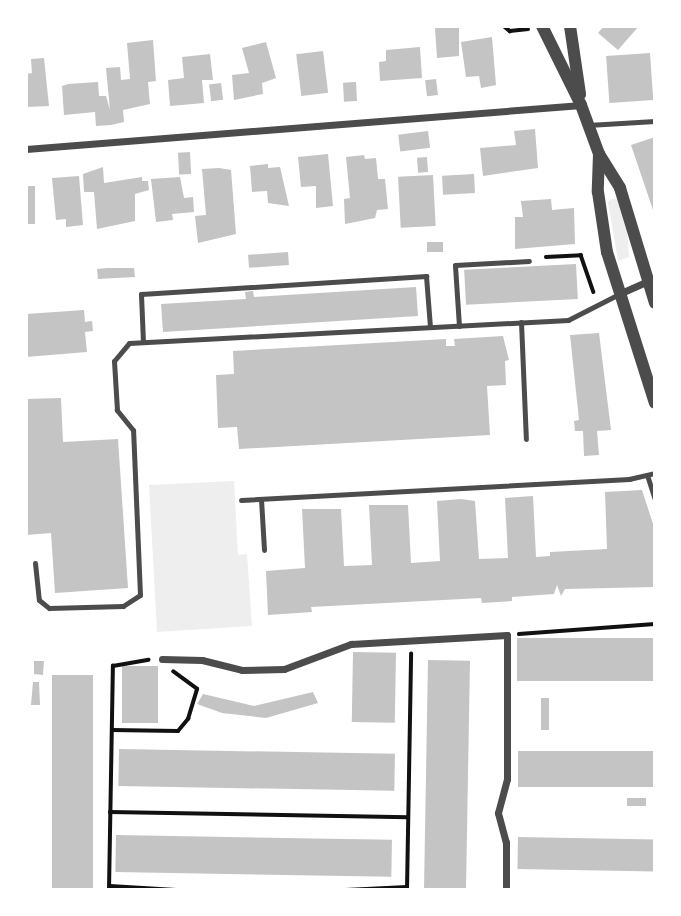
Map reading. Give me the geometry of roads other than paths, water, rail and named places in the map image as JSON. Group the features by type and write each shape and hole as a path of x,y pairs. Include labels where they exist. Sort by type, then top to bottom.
{"street":[{"path":"570,26 582,105 588,125 599,154 620,188 651,279 655,303"},
{"path":"542,27 582,105"},
{"path":"26,149 582,105"},
{"path":"599,154 598,192 607,251 655,403"},
{"path":"621,293 651,279"},
{"path":"162,659 202,660 242,670 284,669 351,644 507,635 507,779 499,813 506,842 506,890"}],"lane":[{"path":"588,125 655,121"},
{"path":"458,326 455,265 529,261"},
{"path":"143,342 141,294 426,276 430,327"},
{"path":"35,564 39,600 49,608 124,606 140,596 132,430 117,410 114,361 129,343 568,320 621,293"},
{"path":"520,322 526,439"},
{"path":"242,500 655,473"},
{"path":"647,475 655,500"},
{"path":"261,499 264,550"}]}
